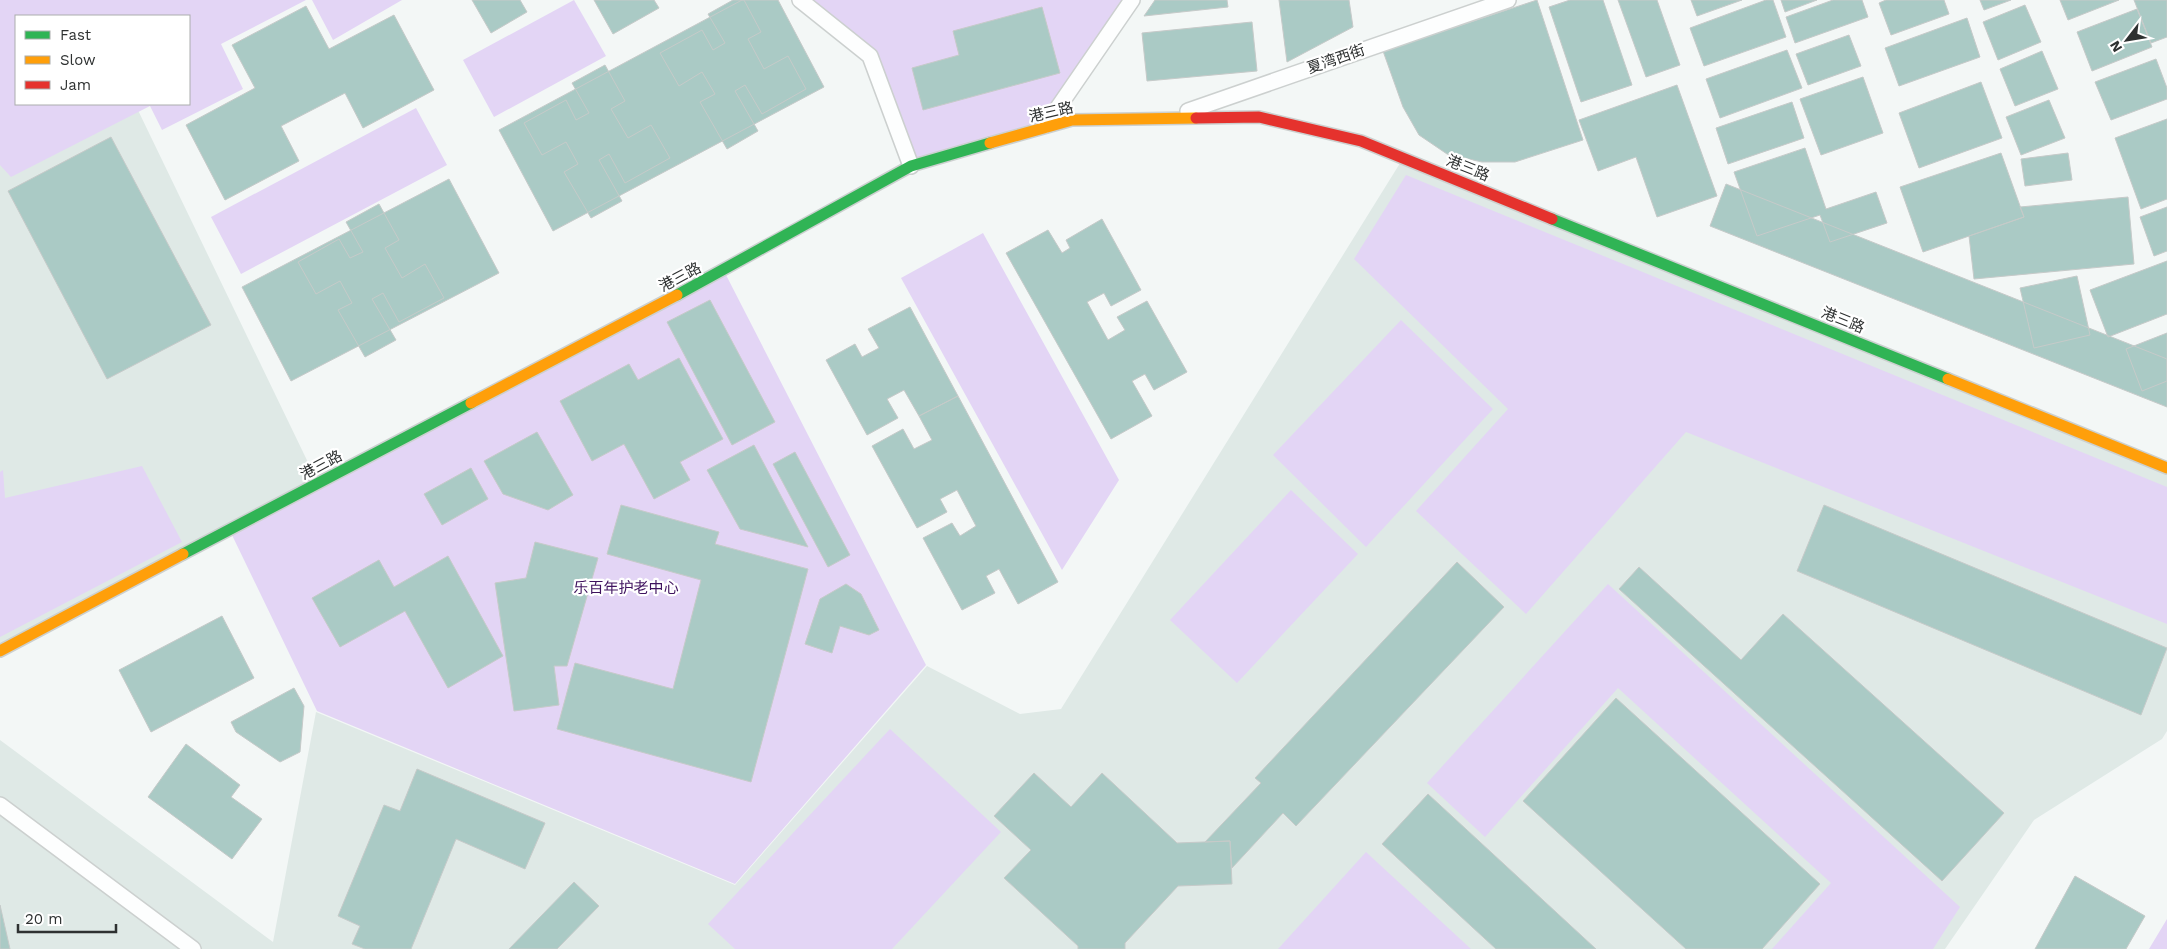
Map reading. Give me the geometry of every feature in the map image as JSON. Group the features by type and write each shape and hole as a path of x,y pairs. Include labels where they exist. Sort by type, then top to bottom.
{"main road":[{"name":"港三路","path":"0,651 745,259 911,166 1072,120 1259,117 1361,141 2167,468"}],"lane":[{"path":"800,0 870,56 911,166"},
{"path":"1044,129 1132,0"},
{"name":"夏湾西街","path":"1165,119 1508,0"},
{"path":"0,805 193,949"}],"shaded area":[{"path":"0,0 15,15 15,105 135,105 317,481 0,649"},
{"path":"1402,160 2167,473 2167,731 2162,739 2034,820 1945,949 0,949 0,740 273,942 316,712 735,885 927,666 1020,714 1061,709"}],"green space":[{"path":"0,0 306,0 221,44 243,89 162,130 150,106 11,177 0,165"},
{"path":"312,0 402,0 333,40"},
{"path":"574,0 606,56 494,117 463,60"},
{"path":"803,0 1130,0 1043,127 912,165 872,55"},
{"path":"416,108 447,165 241,274 211,217"},
{"path":"1406,175 2167,487 2167,624 1686,432 1526,614 1416,511 1508,409 1354,259"},
{"path":"983,233 1119,480 1062,570 901,278"},
{"name":"乐百年护老中心","path":"725,273 926,665 735,884 317,711 231,533"},
{"path":"1401,320 1493,409 1366,547 1273,455"},
{"path":"142,466 182,542 0,637 0,472 3,470 5,498"},
{"path":"1291,490 1358,554 1237,683 1170,620"},
{"path":"1608,584 1960,907 1933,949 1772,949 1831,883 1618,688 1485,837 1427,783"},
{"path":"890,729 1001,832 892,949 735,949 708,924"},
{"path":"1366,852 1471,949 1278,949"},
{"path":"2167,919 2167,949 2149,949"}],"building":[{"path":"472,0 520,0 527,12 491,33"},
{"path":"594,0 654,0 659,8 613,34"},
{"path":"733,0 744,0 761,32 748,39 764,69 788,56 806,89 762,114 745,85 735,91 758,131 727,149 700,102 715,94 702,72 679,86 660,53 702,30 713,50 725,43 708,14"},
{"path":"742,0 778,0 824,87 553,231 499,130"},
{"path":"1155,0 1227,0 1228,7 1144,16"},
{"path":"1279,0 1349,0 1353,27 1287,62"},
{"path":"1537,0 1583,140 1515,162 1482,162 1447,154 1419,135 1403,107 1383,51"},
{"path":"1570,0 1603,0 1632,85 1581,102 1549,7"},
{"path":"1618,0 1657,0 1680,65 1646,77"},
{"path":"1691,0 1742,0 1697,16"},
{"path":"1766,0 1773,0 1786,37 1704,66 1690,28"},
{"path":"1781,0 1817,0 1785,12"},
{"path":"1833,0 1862,0 1868,17 1795,43 1786,17"},
{"path":"1886,0 1944,0 1949,14 1891,35 1879,3"},
{"path":"1980,0 2011,0 1984,10"},
{"path":"2060,0 2119,0 2068,20"},
{"path":"2134,0 2167,0 2167,37 2151,43"},
{"path":"2025,5 2041,42 1998,60 1983,22"},
{"path":"306,6 329,49 394,15 434,90 363,128 345,93 281,126 299,161 225,200 186,125 255,88 232,45"},
{"path":"1042,7 1060,73 923,110 912,68 959,55 953,31"},
{"path":"2137,9 2152,47 2092,71 2077,32"},
{"path":"1967,18 1980,57 1899,86 1885,48"},
{"path":"1252,22 1257,71 1147,81 1142,33"},
{"path":"1849,35 1861,66 1808,85 1796,54"},
{"path":"1787,50 1802,88 1720,118 1706,79"},
{"path":"2042,51 2058,89 2015,106 2000,69"},
{"path":"2156,59 2167,88 2167,99 2111,120 2095,82"},
{"path":"605,65 625,101 611,109 628,138 651,125 670,158 625,183 609,154 599,160 622,201 591,218 564,172 578,164 566,142 542,155 524,123 566,100 576,120 589,113 572,83"},
{"path":"1863,77 1883,133 1821,155 1800,99"},
{"path":"1981,82 2002,138 1919,168 1899,113"},
{"path":"1677,85 1717,196 1657,217 1636,157 1598,171 1579,120"},
{"path":"2049,100 2065,138 2021,155 2006,117"},
{"path":"1792,102 1804,138 1728,164 1716,128"},
{"path":"2167,119 2167,199 2141,209 2115,138"},
{"path":"111,137 211,325 107,379 8,191"},
{"path":"1805,148 1826,209 1876,192 1887,223 1830,242 1820,215 1757,236 1734,172"},
{"path":"2001,153 2024,217 1923,252 1900,187"},
{"path":"2068,153 2072,180 2025,186 2021,159"},
{"path":"449,179 499,273 291,381 242,287"},
{"path":"1726,184 2167,359 2167,407 1710,226"},
{"path":"2128,197 2134,264 1974,279 1969,236 2024,217 2020,207"},
{"path":"379,204 399,240 385,248 402,278 425,264 444,298 399,322 383,293 372,299 396,340 365,357 338,310 352,303 340,281 316,294 298,262 339,239 350,258 363,252 346,222"},
{"path":"2167,207 2167,251 2154,256 2140,217"},
{"path":"1102,219 1141,290 1111,306 1104,293 1087,302 1108,340 1125,330 1117,317 1147,301 1187,372 1154,390 1145,374 1132,381 1152,416 1111,439 1006,253 1048,230 1062,253 1070,248 1066,240"},
{"path":"2167,261 2167,314 2108,337 2090,290"},
{"path":"2077,276 2090,335 2034,348 2020,288"},
{"path":"710,300 775,422 732,445 667,322"},
{"path":"910,307 958,396 919,416 904,390 887,399 898,418 867,435 826,360 855,344 862,357 879,348 868,329"},
{"path":"2167,333 2167,381 2142,391 2126,349"},
{"path":"679,358 723,439 680,462 690,480 654,499 624,444 592,461 560,401 629,364 638,380"},
{"path":"958,396 1058,582 1018,604 999,569 986,576 995,593 962,610 923,538 952,523 960,536 976,526 957,490 940,499 947,512 917,528 872,446 903,429 914,449 932,440 919,416"},
{"path":"537,432 573,495 548,510 503,494 484,461"},
{"path":"754,445 808,547 740,529 707,470"},
{"path":"795,452 850,555 828,567 773,464"},
{"path":"471,468 488,499 442,525 424,494"},
{"path":"621,505 719,532 715,544 808,569 751,782 557,729 575,663 673,689 701,580 607,554"},
{"path":"1824,505 2167,648 2141,715 1797,571"},
{"path":"535,542 598,558 567,666 554,666 559,705 514,711 495,583 526,578"},
{"path":"448,556 503,656 448,688 405,611 340,647 312,598 379,560 394,587"},
{"path":"1457,562 1504,607 1296,826 1283,813 1232,868 1230,841 1205,842 1261,783 1255,778"},
{"path":"1639,567 1741,660 1783,614 2004,813 1942,881 1619,589"},
{"path":"846,584 861,594 879,630 869,635 840,626 832,653 805,644 820,599"},
{"path":"222,616 254,678 151,732 119,670"},
{"path":"294,688 304,706 300,752 280,762 236,732 231,722"},
{"path":"1616,698 1820,884 1762,949 1686,949 1523,801"},
{"path":"186,744 240,785 231,797 262,819 232,859 148,797"},
{"path":"417,769 545,823 525,869 456,839 411,949 365,949 352,944 360,926 338,916 384,805 400,811"},
{"path":"1034,773 1071,807 1102,773 1177,843 1230,841 1232,884 1178,886 1125,943 1125,949 1078,949 1078,946 1004,878 1031,850 994,816"},
{"path":"1428,794 1596,949 1496,949 1382,844"},
{"path":"2075,876 2145,916 2126,949 2035,949"},
{"path":"574,882 599,906 557,949 509,949"},
{"path":"0,905 10,949 0,949"}],"traffic: fast":[{"path":"677,295 911,166 990,143"},
{"path":"1552,219 1948,379"},
{"path":"183,554 471,403"}],"traffic: slow":[{"path":"990,143 1072,120 1196,118"},
{"path":"471,403 677,295"},
{"path":"1948,379 2167,468"},
{"path":"0,651 183,554"}],"traffic: jam":[{"path":"1196,118 1259,117 1361,141 1552,219"}]}
